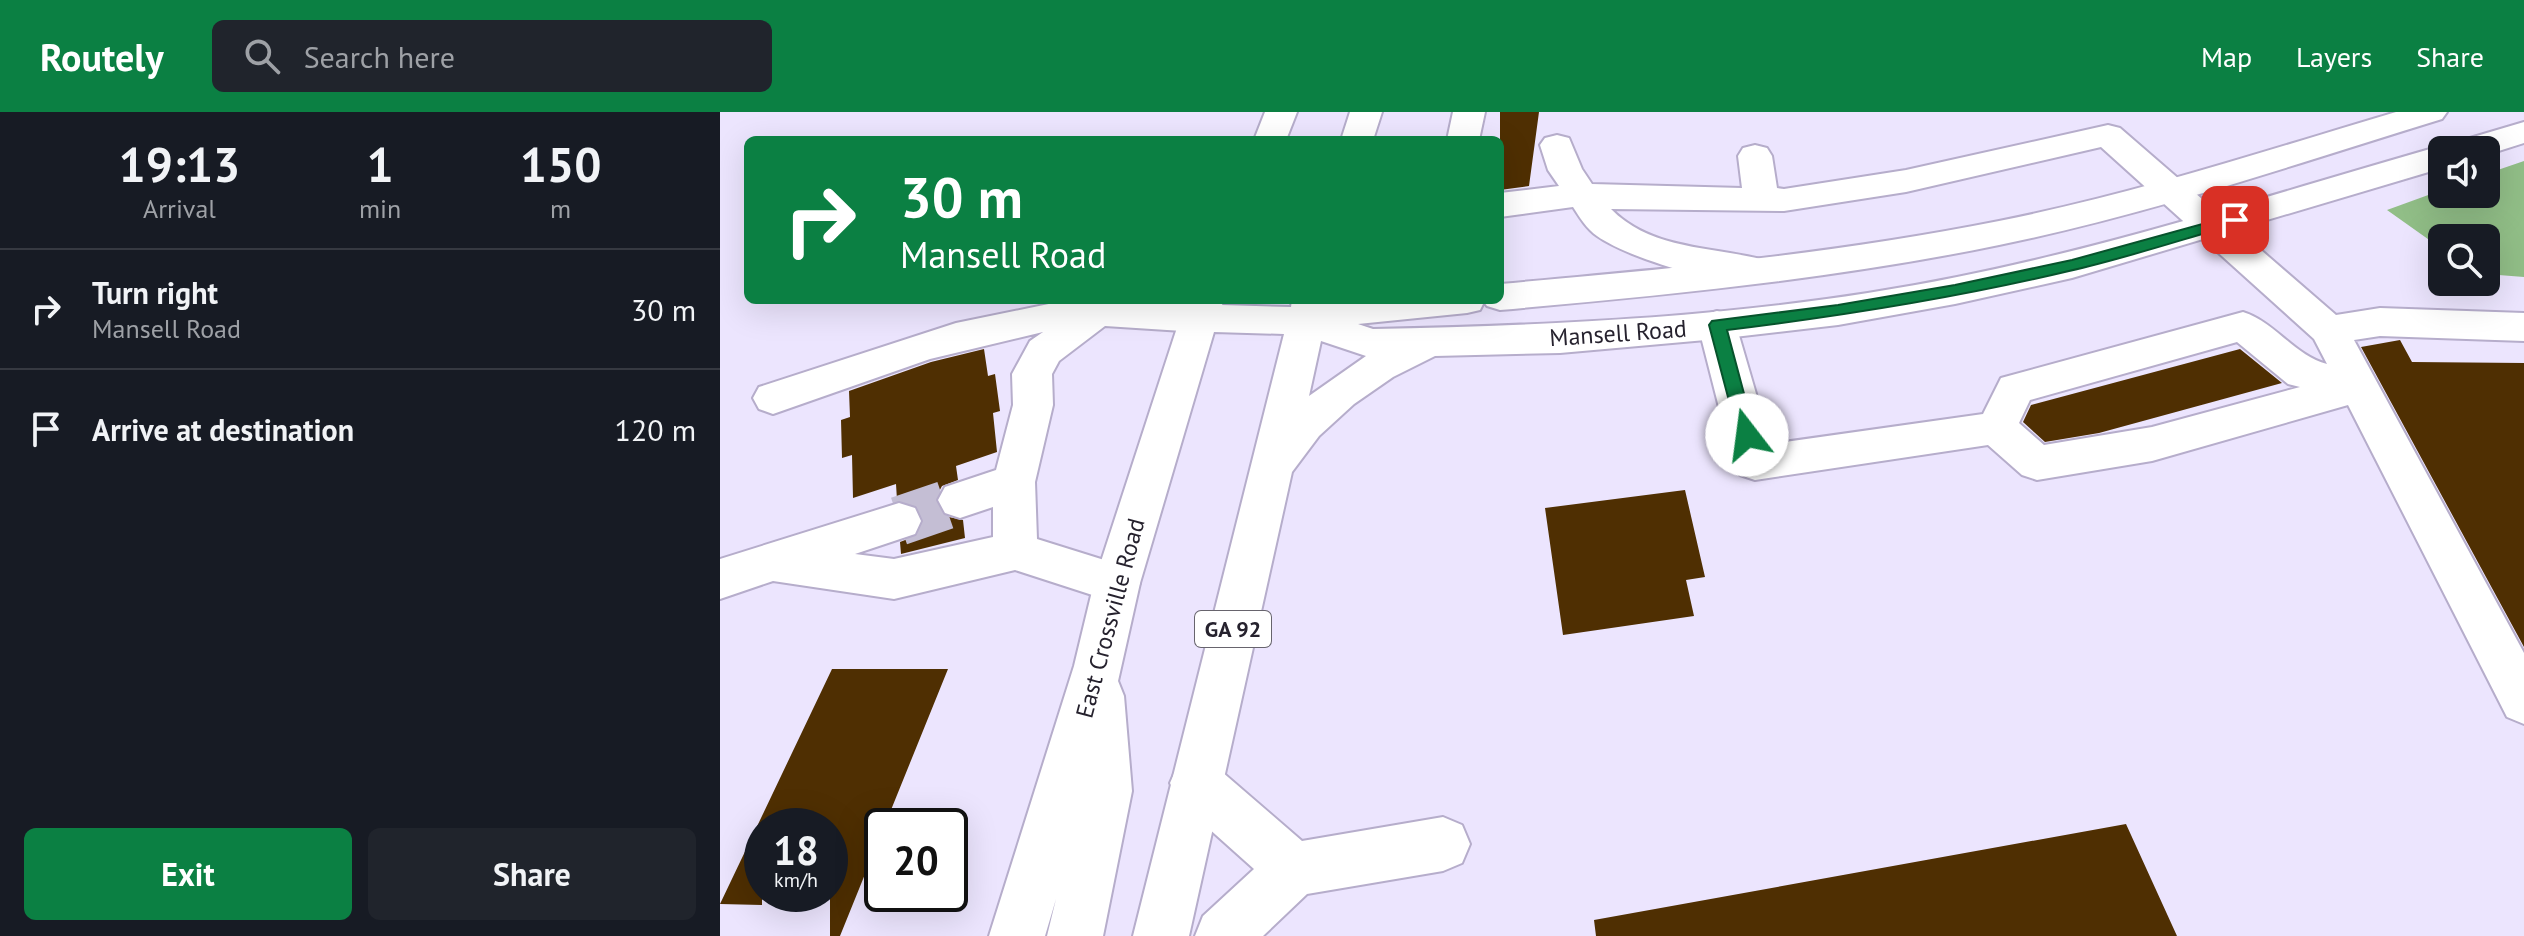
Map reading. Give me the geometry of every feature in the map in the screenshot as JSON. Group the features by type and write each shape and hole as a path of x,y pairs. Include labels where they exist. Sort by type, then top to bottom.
{"main road":[{"path":"1272,136 1281,112"},
{"path":"1358,136 1366,112"},
{"path":"1464,136 1469,112"},
{"name":"Mansell Road","path":"1504,297 1759,271 1862,257 2001,232 2169,190 2431,112"},
{"path":"1504,205 1582,195 1761,200 1906,181 2097,123 2329,330 2524,701"},
{"path":"2500,139 2524,132"},
{"path":"1557,145 1565,170 1610,228 1674,254 1759,271"},
{"path":"1755,156 1761,200"},
{"name":"Mansell Road","path":"1308,311 1372,343 1560,339 1838,311 1955,291 2072,265 2428,161"},
{"name":"Mansell Road","path":"773,398 880,361 1004,326 1054,316 1201,309 1308,311 1408,304"},
{"name":"East Crossville Road","path":"1017,936 1098,666 1117,583 1201,309"},
{"name":"GA 92","path":"1161,936 1308,311"},
{"path":"1015,551 1014,482 1033,405 1032,374 1044,351 1096,312"},
{"path":"2329,330 2380,322 2524,327"},
{"path":"1717,325 1751,449 1996,428 2037,463 2152,444 2358,387"},
{"path":"1996,428 2015,389 2243,326 2302,373 2358,387"},
{"path":"1270,470 1290,440 1352,384 1402,354 1434,342"},
{"path":"960,500 1014,482"},
{"path":"720,579 899,521"},
{"path":"773,562 894,579 1015,551 1117,583"},
{"path":"1075,936 1106,791 1098,666"},
{"path":"1196,783 1294,869"},
{"path":"1223,936 1294,869 1443,844"}],"green space":[{"path":"2524,161 2524,277 2500,275 2500,224 2428,224 2428,239 2387,210 2428,195 2428,208 2500,208 2500,169"}],"building":[{"path":"1500,112 1539,112 1529,186 1504,189 1504,136 1500,136"},
{"path":"2400,340 2412,362 2524,363 2524,647 2361,347"},
{"path":"984,349 988,376 995,374 1000,411 993,413 997,452 956,466 958,480 942,486 935,499 944,516 963,520 965,538 901,554 900,542 918,535 924,520 916,505 897,500 896,484 853,498 852,455 842,458 841,420 850,417 849,391 931,362"},
{"path":"2240,349 2282,383 2099,433 2045,442 2023,422 2031,405"},
{"path":"1685,490 1705,577 1686,580 1694,616 1563,635 1545,508"},
{"path":"832,669 948,669 892,808 864,808 864,877 840,936 830,936 830,912 848,912 848,808 766,808"},
{"path":"2126,824 2177,936 1596,936 1594,920"},
{"path":"744,854 744,905 720,904"}],"tunnel":[{"path":"899,521 960,500"}],"route":[{"path":"1747,435 1717,325 1838,311 1955,291 2072,265 2235,220"}]}
